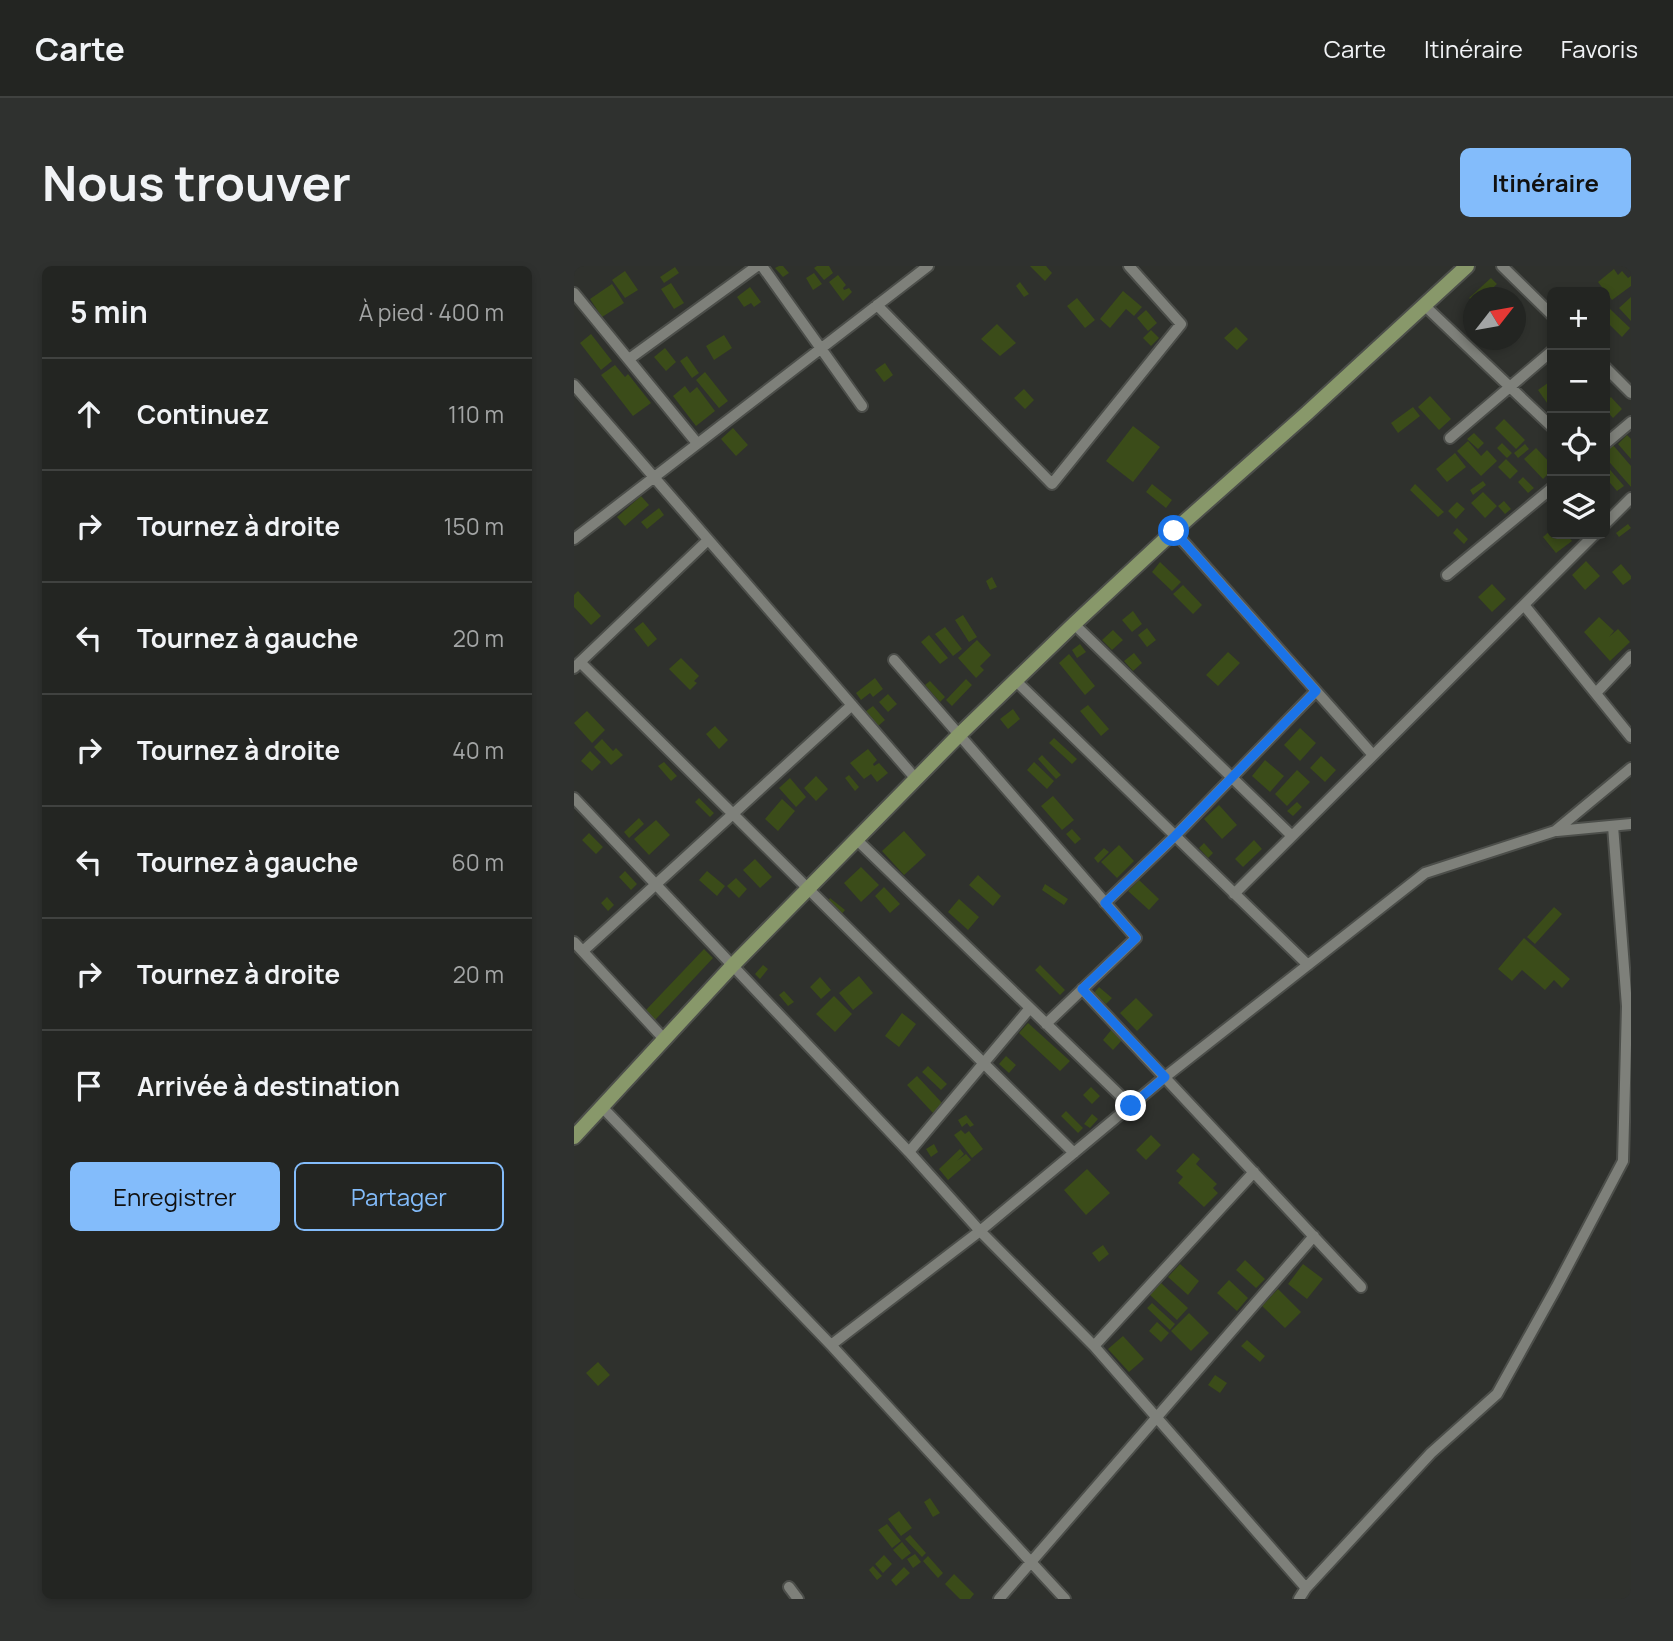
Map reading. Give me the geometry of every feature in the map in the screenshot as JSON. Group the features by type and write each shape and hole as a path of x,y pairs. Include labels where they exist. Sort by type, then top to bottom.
{"main road":[{"path":"574,1137 733,965 959,734 1174,531 1467,266"}],"street":[{"path":"629,359 760,266 862,406"},
{"path":"574,539 928,266"},
{"path":"877,304 1052,484 1181,324 1129,266"},
{"path":"1503,266 1547,310"},
{"path":"574,293 697,443"},
{"path":"1424,305 1547,423"},
{"path":"1450,438 1547,355"},
{"path":"1610,372 1631,393"},
{"path":"574,385 916,779"},
{"path":"1610,440 1631,422"},
{"path":"1447,575 1547,492"},
{"path":"1610,519 1631,498"},
{"path":"1174,531 1373,755"},
{"path":"1234,894 1590,539"},
{"path":"708,540 577,665 733,814 1074,1153"},
{"path":"1524,605 1631,737"},
{"path":"1074,624 1292,836"},
{"path":"1596,693 1631,656"},
{"path":"894,660 1136,938 1046,1024"},
{"path":"1015,680 1308,965"},
{"path":"1105,903 1175,836 1316,691"},
{"path":"583,951 852,705"},
{"path":"1555,831 1631,768"},
{"path":"574,798 909,1152 980,1231 1094,1346 1306,1588"},
{"path":"831,1345 980,1231 1165,1077 1425,873 1555,831 1631,824"},
{"path":"1299,1599 1306,1588 1431,1453 1497,1394 1623,1161 1627,1006 1613,826"},
{"path":"856,839 1131,1106"},
{"path":"574,942 665,1040"},
{"path":"1082,989 1361,1287"},
{"path":"909,1152 1030,1008"},
{"path":"602,1107 831,1345 1065,1599"},
{"path":"1094,1346 1254,1172"},
{"path":"999,1599 1314,1236"},
{"path":"789,1587 798,1599"}],"building":[{"path":"783,266 789,273 783,277 775,268"},
{"path":"829,266 833,273 824,280 814,268"},
{"path":"1030,266 1046,266 1052,273 1045,281"},
{"path":"675,267 679,273 664,283 660,277"},
{"path":"1614,269 1618,275 1622,271 1628,278 1631,276 1631,286 1612,300 1610,287 1602,287 1598,282"},
{"path":"625,271 638,290 625,298 612,280"},
{"path":"814,273 822,284 813,290 806,278"},
{"path":"838,275 846,285 844,290 849,288 852,292 843,301 829,282"},
{"path":"1491,278 1497,284 1494,287 1481,287"},
{"path":"1020,282 1029,294 1024,297 1016,286"},
{"path":"671,283 684,303 674,309 661,289"},
{"path":"612,284 624,303 602,317 590,299"},
{"path":"750,287 761,302 754,307 751,303 744,307 737,297"},
{"path":"1123,291 1142,307 1134,316 1126,309 1110,328 1100,319"},
{"path":"1631,297 1631,321 1619,308"},
{"path":"1077,298 1095,320 1085,328 1067,306"},
{"path":"1610,309 1630,328 1622,337 1610,325"},
{"path":"1146,310 1157,323 1148,331 1137,318"},
{"path":"997,324 1016,343 1000,356 981,339"},
{"path":"1236,327 1248,339 1237,350 1224,338"},
{"path":"1151,330 1159,338 1151,346 1143,338"},
{"path":"591,334 612,361 601,370 580,343"},
{"path":"724,335 732,348 714,360 706,346"},
{"path":"665,348 676,362 666,371 654,357"},
{"path":"687,356 699,373 692,378 680,361"},
{"path":"885,363 893,375 884,382 875,370"},
{"path":"615,365 625,377 628,374 651,403 633,416 601,375"},
{"path":"705,372 728,401 719,408 696,380"},
{"path":"1547,384 1547,403 1538,390"},
{"path":"685,386 690,393 697,387 715,411 696,426 673,396"},
{"path":"1024,389 1034,400 1025,409 1014,398"},
{"path":"1430,396 1451,419 1439,430 1418,407"},
{"path":"1610,398 1622,409 1613,418 1610,415"},
{"path":"1413,407 1420,416 1398,433 1391,423"},
{"path":"1504,419 1525,440 1516,449 1495,428"},
{"path":"1133,426 1160,447 1133,482 1106,461"},
{"path":"733,428 748,445 736,456 721,439"},
{"path":"1474,433 1484,443 1478,449 1467,439"},
{"path":"1627,435 1631,439 1631,459 1618,444"},
{"path":"1468,441 1481,456 1487,450 1497,461 1481,476 1457,451"},
{"path":"1502,443 1512,453 1507,458 1497,448"},
{"path":"1525,444 1529,449 1518,458 1514,453"},
{"path":"1613,445 1631,466 1631,487 1610,463 1610,448"},
{"path":"1536,448 1547,460 1547,475 1543,479 1524,459"},
{"path":"1455,453 1466,467 1447,482 1436,469"},
{"path":"1506,459 1518,471 1510,479 1498,467"},
{"path":"1610,470 1624,486 1617,491 1610,483"},
{"path":"1523,477 1534,488 1528,493 1518,482"},
{"path":"1483,481 1486,485 1473,495 1470,490"},
{"path":"1152,484 1172,500 1166,508 1146,492"},
{"path":"1415,484 1444,512 1438,517 1410,490"},
{"path":"1483,492 1497,506 1485,518 1471,503"},
{"path":"641,496 649,505 625,526 617,517"},
{"path":"1504,501 1511,509 1505,514 1498,506"},
{"path":"1457,502 1465,509 1456,519 1448,511"},
{"path":"659,508 664,515 647,529 641,522"},
{"path":"1628,524 1631,528 1619,537 1616,533"},
{"path":"1457,528 1468,539 1464,544 1453,533"},
{"path":"1547,533 1547,539 1572,541 1556,553 1543,537"},
{"path":"1586,561 1600,576 1585,590 1572,575"},
{"path":"1160,562 1181,582 1172,591 1152,572"},
{"path":"1621,564 1631,576 1623,585 1612,572"},
{"path":"992,577 997,587 990,590 986,581"},
{"path":"1492,584 1506,599 1492,612 1478,597"},
{"path":"1183,585 1202,605 1193,614 1173,594"},
{"path":"578,591 601,616 591,625 574,607 574,595"},
{"path":"1133,611 1142,624 1132,632 1122,620"},
{"path":"963,615 977,637 969,642 955,620"},
{"path":"1599,617 1614,631 1609,637 1618,629 1630,642 1610,661 1584,632"},
{"path":"643,622 657,639 648,647 634,629"},
{"path":"945,627 962,649 953,656 935,634"},
{"path":"1147,628 1156,640 1147,647 1138,635"},
{"path":"1113,630 1123,640 1112,650 1102,640"},
{"path":"929,635 948,658 940,664 921,642"},
{"path":"977,640 991,655 980,666 984,670 976,678 958,658"},
{"path":"1080,644 1086,652 1077,658 1072,650"},
{"path":"1228,652 1240,663 1218,686 1206,675"},
{"path":"1134,653 1142,663 1133,671 1124,661"},
{"path":"1069,654 1095,686 1085,695 1059,663"},
{"path":"681,658 699,676 694,681 697,683 690,690 669,669"},
{"path":"875,678 883,689 873,697 870,693 861,700 856,693"},
{"path":"966,679 972,685 952,706 946,700"},
{"path":"930,681 945,697 940,702 925,685"},
{"path":"888,694 897,704 888,712 879,702"},
{"path":"1088,705 1109,729 1101,736 1080,711"},
{"path":"873,706 885,720 877,727 865,712"},
{"path":"1013,709 1020,719 1008,729 1000,719"},
{"path":"587,711 605,730 592,743 574,723"},
{"path":"715,726 728,740 719,749 706,734"},
{"path":"1300,728 1316,743 1300,761 1284,745"},
{"path":"1054,738 1077,759 1072,764 1049,743"},
{"path":"602,739 613,751 616,748 623,755 611,765 594,747"},
{"path":"868,749 877,760 874,766 879,763 888,773 877,782 871,774 864,779 850,763"},
{"path":"590,751 601,762 592,771 581,761"},
{"path":"1042,755 1061,775 1056,779 1038,759"},
{"path":"1321,756 1336,770 1325,782 1310,768"},
{"path":"1265,760 1284,776 1270,792 1252,776"},
{"path":"664,762 677,776 671,781 658,766"},
{"path":"1034,762 1054,781 1047,789 1027,770"},
{"path":"1297,770 1310,782 1287,806 1275,794"},
{"path":"849,775 859,787 855,791 845,778"},
{"path":"816,776 828,789 816,801 804,788"},
{"path":"790,778 806,797 796,807 779,788"},
{"path":"1053,796 1074,820 1062,830 1041,806"},
{"path":"699,798 714,813 710,817 695,802"},
{"path":"782,799 795,811 778,831 765,819"},
{"path":"1297,802 1302,807 1293,816 1287,811"},
{"path":"1219,805 1237,825 1222,839 1204,819"},
{"path":"639,818 644,824 629,838 624,832"},
{"path":"656,820 670,835 649,855 634,839"},
{"path":"1072,829 1081,839 1075,844 1066,834"},
{"path":"904,831 926,855 904,875 882,851"},
{"path":"589,833 603,847 596,854 582,840"},
{"path":"1254,840 1262,849 1243,867 1235,859"},
{"path":"1204,843 1213,853 1208,858 1199,848"},
{"path":"1119,845 1134,861 1117,878 1101,862"},
{"path":"1104,848 1109,852 1098,863 1094,858"},
{"path":"755,859 772,877 760,888 743,870"},
{"path":"861,867 879,885 861,902 844,883"},
{"path":"625,871 637,884 631,890 619,877"},
{"path":"707,871 725,886 717,896 699,880"},
{"path":"978,875 1001,896 993,906 969,885"},
{"path":"736,878 747,889 739,898 727,886"},
{"path":"1139,880 1159,899 1149,910 1128,891"},
{"path":"1045,884 1068,899 1064,905 1042,890"},
{"path":"884,887 900,904 890,913 875,896"},
{"path":"607,897 614,905 608,911 601,903"},
{"path":"830,898 845,910 840,916 826,904"},
{"path":"959,899 979,917 968,930 948,912"},
{"path":"1554,907 1562,914 1535,944 1527,937"},
{"path":"1524,938 1570,979 1562,988 1554,980 1545,990 1522,970 1512,981 1498,969"},
{"path":"704,949 713,958 655,1020 645,1011"},
{"path":"763,965 768,969 760,979 755,974"},
{"path":"1040,965 1065,990 1060,995 1035,970"},
{"path":"859,976 873,993 853,1010 839,993"},
{"path":"820,977 831,990 821,999 810,987"},
{"path":"1099,987 1112,998 1106,1004 1094,993"},
{"path":"784,991 794,1002 788,1006 779,995"},
{"path":"834,996 852,1014 835,1032 816,1014"},
{"path":"1136,998 1153,1015 1137,1031 1120,1013"},
{"path":"902,1013 916,1024 899,1047 885,1036"},
{"path":"1028,1023 1070,1061 1060,1071 1019,1033"},
{"path":"1112,1029 1123,1039 1113,1050 1103,1040"},
{"path":"1006,1056 1016,1065 1009,1073 999,1064"},
{"path":"928,1066 947,1084 941,1090 922,1072"},
{"path":"917,1076 943,1104 933,1113 907,1085"},
{"path":"1091,1087 1100,1096 1092,1104 1083,1095"},
{"path":"1066,1111 1083,1128 1078,1133 1061,1116"},
{"path":"1092,1114 1098,1119 1090,1128 1084,1124"},
{"path":"966,1115 974,1125 970,1127 967,1123 962,1127 958,1120"},
{"path":"961,1130 965,1134 969,1131 983,1149 972,1158 954,1135"},
{"path":"1151,1135 1161,1145 1146,1160 1136,1150"},
{"path":"934,1144 938,1152 931,1157 926,1149"},
{"path":"960,1149 964,1154 957,1161 966,1154 971,1160 948,1180 939,1169"},
{"path":"1193,1153 1200,1159 1196,1164 1217,1184 1213,1188 1218,1193 1204,1207 1178,1183 1183,1177 1176,1171"},
{"path":"1087,1169 1110,1193 1086,1215 1064,1190"},
{"path":"1103,1245 1109,1254 1099,1262 1092,1253"},
{"path":"1245,1260 1265,1279 1256,1288 1236,1270"},
{"path":"1180,1264 1199,1281 1188,1295 1168,1277"},
{"path":"1303,1264 1323,1279 1307,1299 1288,1284"},
{"path":"1229,1280 1248,1298 1237,1311 1217,1293"},
{"path":"1161,1283 1188,1308 1177,1320 1150,1295"},
{"path":"1278,1289 1301,1312 1285,1328 1262,1306"},
{"path":"1152,1303 1175,1324 1170,1330 1147,1308"},
{"path":"1189,1313 1209,1333 1191,1351 1171,1331"},
{"path":"1157,1322 1169,1333 1161,1342 1149,1331"},
{"path":"1123,1336 1144,1359 1129,1372 1108,1349"},
{"path":"1247,1340 1265,1356 1260,1362 1241,1346"},
{"path":"598,1362 610,1375 598,1386 586,1373"},
{"path":"1215,1375 1227,1383 1220,1393 1208,1385"},
{"path":"930,1498 940,1513 933,1517 924,1502"},
{"path":"899,1511 912,1528 901,1536 888,1519"},
{"path":"887,1524 901,1541 892,1548 878,1530"},
{"path":"910,1535 926,1553 922,1557 905,1539"},
{"path":"902,1542 911,1553 902,1560 893,1550"},
{"path":"915,1554 921,1562 913,1568 907,1559"},
{"path":"884,1555 892,1564 883,1573 875,1564"},
{"path":"928,1556 943,1573 938,1578 923,1561"},
{"path":"873,1566 882,1576 877,1580 869,1570"},
{"path":"904,1567 910,1573 896,1586 891,1580"},
{"path":"954,1574 974,1594 970,1599 960,1599 945,1584"}],"route":[{"path":"1131,1106 1165,1077 1082,989 1136,938 1105,903 1175,836 1316,691 1174,531"}]}
